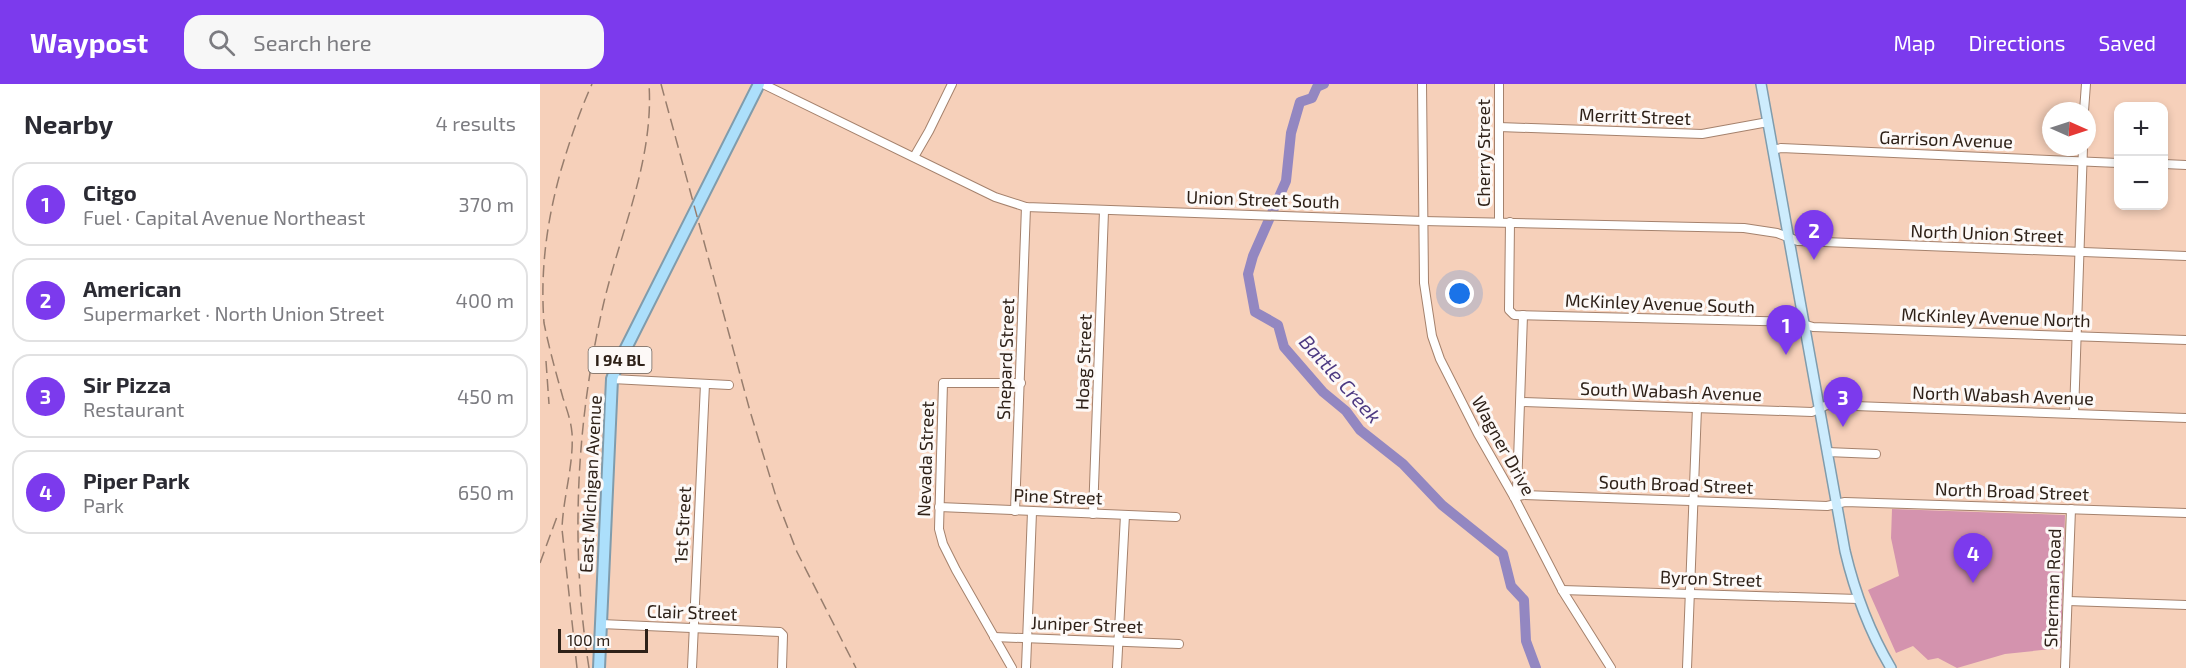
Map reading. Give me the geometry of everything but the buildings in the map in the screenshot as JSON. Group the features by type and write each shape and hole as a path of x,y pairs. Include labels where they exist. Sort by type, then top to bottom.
{"highway":[{"name":"East Michigan Avenue","path":"599,668 612,379 761,84"}],"main road":[{"path":"1761,84 1784,201 1788,238 1845,551 1858,599 1878,645 1891,668"}],"street":[{"name":"Union Street South","path":"761,84 994,197 1026,207 1423,221 1744,228 1777,233 1788,238"},
{"path":"914,157 951,84"},
{"name":"Wagner Drive","path":"1422,84 1424,283 1432,336 1440,359 1478,434 1514,497 1562,590 1611,668"},
{"name":"Cherry Street","path":"1499,84 1499,222"},
{"path":"2084,102 2085,84"},
{"name":"Merritt Street","path":"1499,127 1702,134 1768,122"},
{"name":"Garrison Avenue","path":"1773,150 1782,148 2114,162"},
{"path":"2074,414 2082,156"},
{"path":"2168,164 2186,165"},
{"name":"Shepard Street","path":"1015,511 1026,207"},
{"name":"Hoag Street","path":"1093,514 1104,211"},
{"name":"Cherry Street","path":"1510,222 1509,310 1519,315 1521,402 1517,490 1514,497"},
{"name":"North Union Street","path":"1788,238 1798,241 2186,256"},
{"name":"McKinley Avenue South","path":"1519,315 1796,322 1804,325"},
{"name":"McKinley Avenue North","path":"1804,325 2186,340"},
{"path":"612,379 729,385"},
{"name":"Nevada Street","path":"1012,668 943,544 939,529 939,507 943,383 1021,384"},
{"name":"1st Street","path":"692,668 705,384"},
{"name":"South Wabash Avenue","path":"1521,402 1812,412 1819,409"},
{"name":"North Wabash Avenue","path":"1819,409 1827,405 2186,418"},
{"path":"1687,668 1697,408"},
{"path":"1827,452 1876,454"},
{"name":"South Broad Street","path":"1514,497 1523,495 1827,506 1837,504"},
{"name":"North Broad Street","path":"1837,504 1845,502 2186,513"},
{"name":"Pine Street","path":"939,507 1176,517"},
{"name":"Sherman Road","path":"2066,668 2071,510"},
{"path":"1026,668 1032,512"},
{"path":"1117,668 1125,515"},
{"name":"Byron Street","path":"1562,590 1858,599"},
{"path":"2068,601 2186,605"},
{"name":"Clair Street","path":"601,624 782,633 782,668"},
{"name":"Juniper Street","path":"994,637 1179,644"}],"shaded area":[{"path":"1892,509 2065,515 2061,648 2005,654 1957,668 1938,658 1928,660 1913,646 1896,653 1868,590 1899,576 1891,538"}],"waterway":[{"name":"Battle Creek","path":"1324,84 1317,87 1312,98 1300,102 1291,133 1286,181 1253,256 1248,274 1255,312 1278,325 1284,347 1323,392 1346,411 1360,430 1403,464 1442,505 1503,554 1511,586 1524,600 1526,641 1536,668"}],"railway":[{"path":"577,668 562,529 572,433 544,323 543,284 548,226 556,189 571,137 592,84"},
{"path":"589,668 579,578 579,486 582,441 587,395 603,306 641,169 649,113 649,84"},
{"path":"661,84 750,411 777,500 797,552 856,668"},
{"path":"546,361 549,404"},
{"path":"540,563 558,514"}],"place":[{"name":"American","path":"1814,260"},
{"name":"Citgo","path":"1786,355"},
{"name":"Sir Pizza","path":"1843,427"},
{"name":"Piper Park","path":"1973,583"}]}
